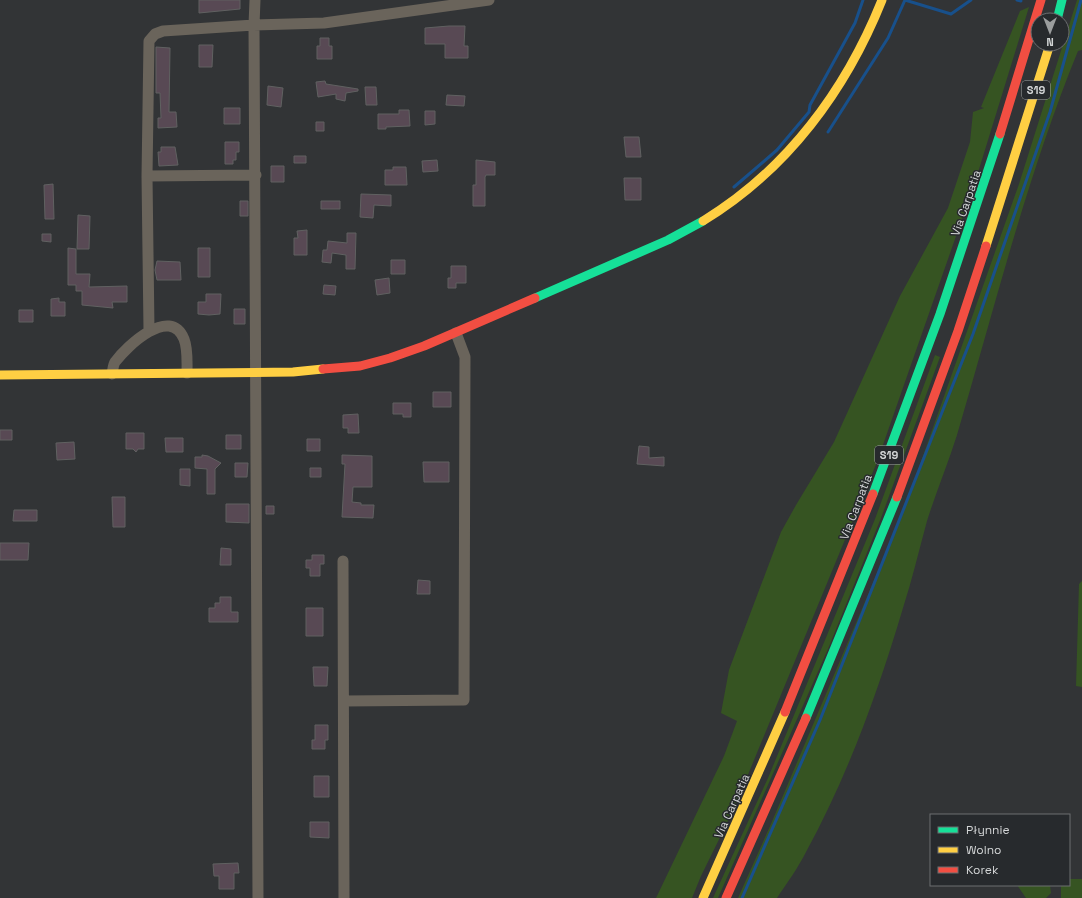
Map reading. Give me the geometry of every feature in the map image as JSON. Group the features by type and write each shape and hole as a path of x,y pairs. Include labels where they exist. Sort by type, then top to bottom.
{"main road":[{"path":"0,375 329,370 360,366 390,358 456,333 668,240 698,225 738,198 795,144 818,116 853,63 867,37 882,0"},
{"name":"Via Carpatia","path":"703,898 768,755 872,498 938,324 992,160 1041,0"},
{"path":"1058,12 1062,0"},
{"name":"S19","path":"726,898 793,749 888,521 958,331 1048,52"}],"street":[{"path":"255,0 258,898"},
{"path":"149,330 147,176 149,41 154,34 163,31 254,25 324,23 489,0"},
{"path":"147,176 256,175"},
{"path":"112,374 114,363 136,340 149,330 162,326 172,327 180,332 185,340 187,351 187,373"},
{"path":"344,701 464,700 465,357 456,333"},
{"path":"343,561 344,898"}],"green space":[{"path":"1077,0 1082,0 1082,50 1078,51 1027,193 957,435 927,521 893,639 861,733 849,763 821,823 800,864 777,898 738,898 771,824 905,507 1019,184 1061,52 1070,52 1070,22"},
{"path":"1029,7 976,179 877,462 733,811 701,876 692,898 656,898 724,756 737,721 721,713 729,670 781,532 834,442 900,296 948,208 970,142 973,112 984,108 981,107 1020,11"},
{"path":"935,355 940,357 881,518 828,649 718,898 713,898 768,778 875,519"},
{"path":"1082,581 1082,687 1076,686 1079,584"},
{"path":"1070,879 1082,879 1082,898 1061,898 1061,886 1070,886"},
{"path":"1018,886 1050,886 1051,893 1046,898 1026,898"}],"building":[{"path":"199,0 240,0 240,9 199,13"},
{"path":"465,26 464,46 468,46 468,58 445,58 445,44 425,44 425,28"},
{"path":"320,38 329,38 329,46 332,46 332,59 317,59 317,46 320,46"},
{"path":"199,45 213,45 212,67 199,67"},
{"path":"156,47 170,48 169,112 176,112 177,127 158,128 158,118 161,118 160,93 156,93"},
{"path":"325,81 326,84 358,89 358,91 346,93 345,101 336,99 336,94 318,97 316,82"},
{"path":"268,86 283,88 281,107 267,105"},
{"path":"365,87 376,87 377,105 366,105"},
{"path":"447,95 465,96 464,106 446,105"},
{"path":"224,108 240,108 240,124 224,124"},
{"path":"399,110 409,110 410,126 386,127 386,129 378,129 378,114 399,114"},
{"path":"425,111 435,111 435,124 425,125"},
{"path":"316,122 324,122 324,131 316,131"},
{"path":"624,137 639,137 641,157 626,157"},
{"path":"225,142 239,142 239,152 236,152 236,160 233,160 233,164 225,164"},
{"path":"161,147 175,147 178,165 159,166 158,152 161,152"},
{"path":"294,156 306,156 306,163 294,163"},
{"path":"437,160 438,171 423,172 422,161"},
{"path":"476,160 495,162 495,175 486,175 485,177 485,206 473,206 473,185 476,185"},
{"path":"271,166 284,166 284,182 271,182"},
{"path":"393,167 406,167 407,185 385,185 385,170 393,170"},
{"path":"624,178 641,178 641,200 625,200"},
{"path":"53,184 54,219 45,219 44,185"},
{"path":"361,194 391,195 391,206 374,205 373,218 360,217"},
{"path":"240,201 248,201 248,216 240,216"},
{"path":"321,201 340,201 340,209 321,209"},
{"path":"78,215 90,216 89,249 77,249"},
{"path":"307,230 307,255 294,255 294,238 298,238 297,231"},
{"path":"347,233 356,233 355,269 346,269 346,255 332,253 331,263 322,262 323,250 327,250 328,241 347,243"},
{"path":"42,234 51,234 51,242 42,241"},
{"path":"68,248 76,249 76,274 90,274 89,287 127,286 127,302 112,302 113,308 82,305 82,291 76,291 76,285 68,285"},
{"path":"198,248 210,248 210,277 198,277"},
{"path":"391,260 405,260 405,274 391,274"},
{"path":"157,261 180,262 181,280 157,280 155,270"},
{"path":"451,266 466,266 466,283 456,283 456,288 448,288 448,278 451,278"},
{"path":"389,278 390,293 377,295 375,280"},
{"path":"324,285 336,286 335,295 323,294"},
{"path":"206,294 221,294 220,314 198,314 198,302 206,302"},
{"path":"59,298 59,302 65,302 65,316 51,316 51,299"},
{"path":"234,309 245,309 245,324 234,324"},
{"path":"19,310 33,310 33,322 19,322"},
{"path":"433,392 451,392 451,407 433,407"},
{"path":"393,403 411,403 411,417 403,417 403,414 393,414"},
{"path":"358,414 359,433 348,433 348,428 343,428 343,415"},
{"path":"0,430 12,430 12,440 0,440"},
{"path":"126,433 144,433 144,449 138,449 136,452 133,449 126,449"},
{"path":"226,435 241,435 241,449 226,449"},
{"path":"165,438 183,438 183,452 166,452"},
{"path":"307,439 320,439 320,451 307,451"},
{"path":"74,442 75,459 57,460 56,443"},
{"path":"639,446 649,447 649,458 664,457 664,466 637,464"},
{"path":"202,455 208,456 221,463 215,469 215,494 207,494 207,469 195,468 195,457 202,457"},
{"path":"342,455 372,456 372,487 353,487 352,502 361,503 361,505 374,505 373,518 342,517 345,464 342,464"},
{"path":"423,462 449,462 449,482 424,482"},
{"path":"235,463 248,463 247,477 235,477"},
{"path":"310,468 321,468 321,477 310,477"},
{"path":"180,469 190,469 190,486 180,485"},
{"path":"112,497 125,497 125,527 113,527"},
{"path":"226,504 249,504 249,523 226,522"},
{"path":"266,506 274,506 274,514 266,514"},
{"path":"14,510 37,510 37,521 13,521"},
{"path":"0,543 29,543 28,560 0,560"},
{"path":"221,548 231,549 231,565 220,565"},
{"path":"312,555 324,555 324,564 320,564 320,576 310,576 310,568 306,568 306,560 312,560"},
{"path":"418,580 430,581 430,594 417,594"},
{"path":"220,597 231,597 231,612 238,612 238,622 209,622 209,608 215,608 215,603 220,603"},
{"path":"306,608 323,608 323,636 306,636"},
{"path":"313,667 328,667 327,686 314,686"},
{"path":"315,725 328,725 328,740 325,740 325,749 312,749 312,740 315,740"},
{"path":"314,776 329,776 329,797 314,797"},
{"path":"310,822 329,822 329,838 310,837"},
{"path":"238,863 239,873 234,873 234,889 219,889 219,876 214,876 213,864"}],"waterway":[{"path":"734,187 777,150 809,112 810,105 855,23 863,0"},
{"path":"905,0 951,14 971,0"},
{"path":"828,132 888,38 905,0"},
{"path":"1017,0 1021,1"},
{"path":"742,898 820,720 973,334 1050,112 1081,0"}],"traffic: fast":[{"path":"1059,12 1062,0"},
{"path":"873,494 940,314 1000,134"},
{"path":"535,298 668,240 703,221"},
{"path":"806,718 897,497"}],"traffic: slow":[{"path":"703,221 733,201 761,178 787,152 810,125 832,96 851,65 882,0"},
{"path":"986,246 1047,52"},
{"path":"0,375 293,372 323,369"},
{"path":"703,898 785,712"}],"traffic: jam":[{"path":"1000,134 1041,0"},
{"path":"897,497 958,331 986,246"},
{"path":"323,369 360,366 390,358 424,346 535,298"},
{"path":"785,712 873,494"},
{"path":"726,898 806,718"}]}
